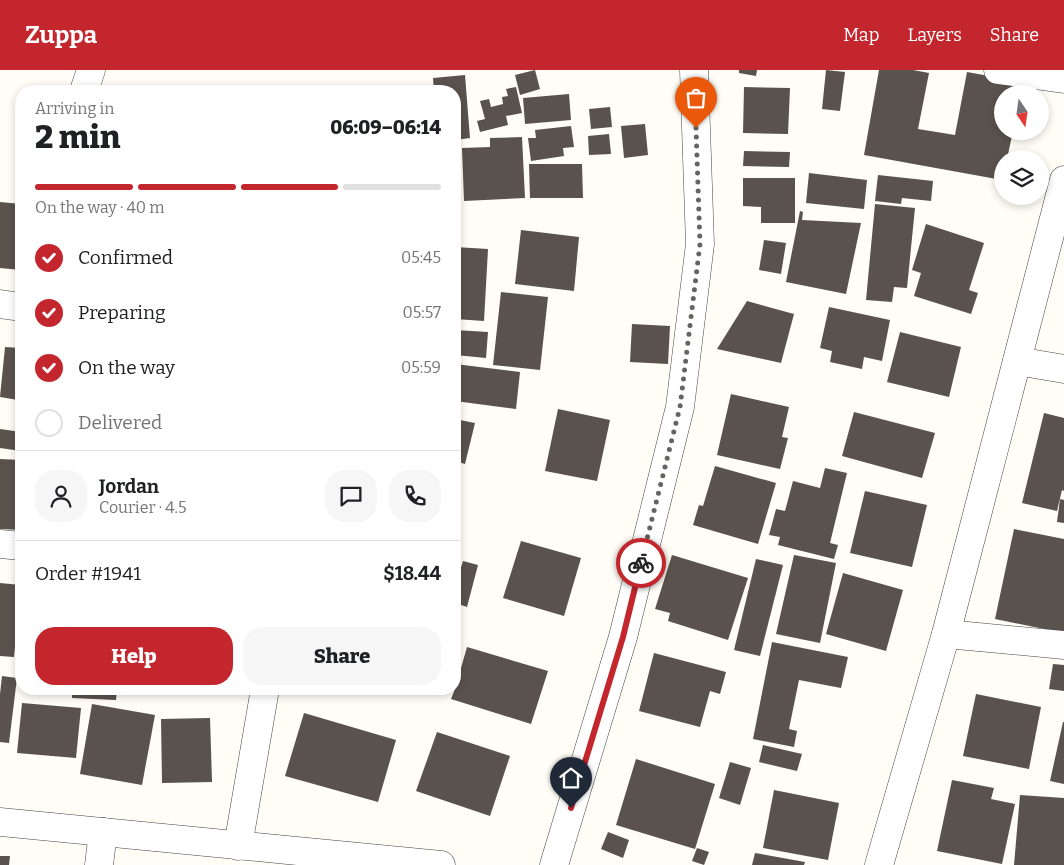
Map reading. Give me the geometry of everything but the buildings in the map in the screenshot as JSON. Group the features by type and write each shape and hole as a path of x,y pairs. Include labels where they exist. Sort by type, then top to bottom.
{"street":[{"path":"86,85 91,70"},
{"path":"554,865 623,637 680,407 700,244 694,70"},
{"path":"998,70 1064,79"},
{"path":"878,865 946,634 1064,180"},
{"path":"0,304 15,306"},
{"path":"1017,360 1064,369"},
{"path":"0,544 15,545"},
{"path":"946,634 1064,644"},
{"path":"238,846 264,695"},
{"path":"0,822 441,865"},
{"path":"99,865 103,832"}],"way so far":[{"path":"641,563 680,407 700,244 696,128"}],"route":[{"path":"571,808 623,637 641,563"}]}
